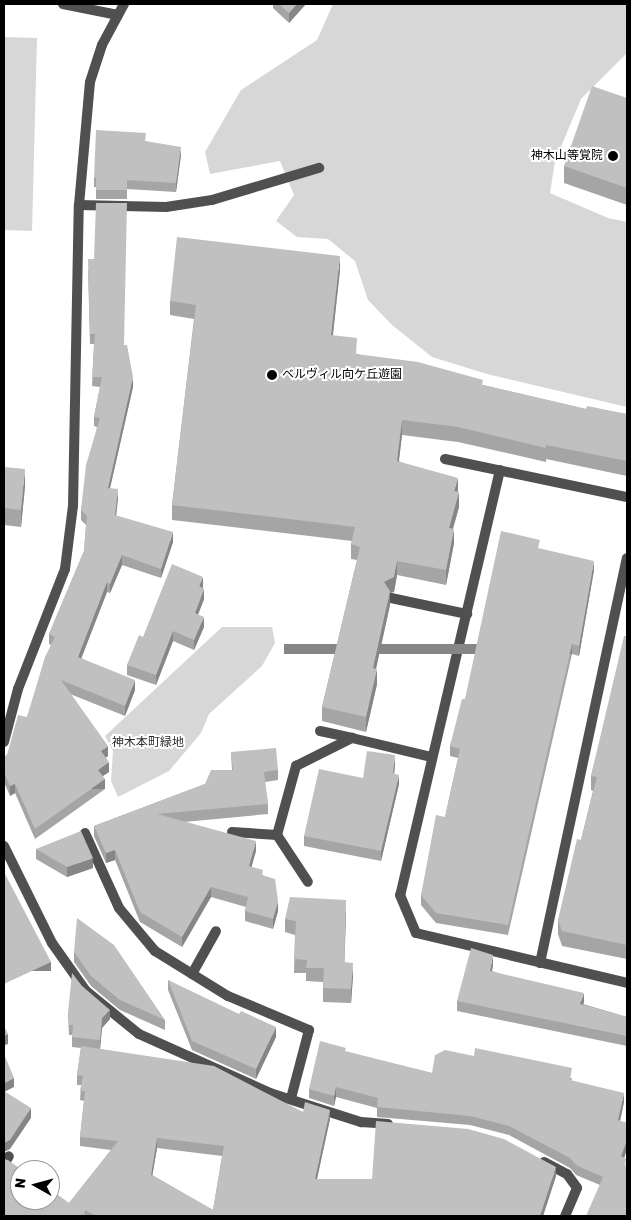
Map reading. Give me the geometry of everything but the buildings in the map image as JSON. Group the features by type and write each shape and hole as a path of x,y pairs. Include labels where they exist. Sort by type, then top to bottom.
{"street":[{"path":"63,4 118,15"},
{"path":"4,742 18,688 66,569 73,506 79,205 90,82 102,45 124,4"},
{"path":"79,205 166,207 212,200 319,168"},
{"path":"445,459 627,497"},
{"path":"500,470 400,895 416,933 627,983"},
{"path":"540,963 627,558"},
{"path":"391,598 467,614"},
{"path":"320,731 431,757"},
{"path":"308,882 277,835 296,766 352,738"},
{"path":"232,832 277,835"},
{"path":"85,833 119,908 155,951 228,996 309,1030 291,1098"},
{"path":"4,846 52,943 86,991 139,1034 270,1093 291,1098 361,1122 400,1126"},
{"path":"192,974 216,931"},
{"path":"533,1156 567,1174 577,1188 565,1216"}],"green space":[{"path":"333,4 627,4 627,53 581,99 555,161 550,193 608,218 627,222 627,407 487,374 432,357 392,325 368,300 355,261 328,239 297,237 276,221 294,195 280,161 210,174 205,152 241,90 317,40"},
{"path":"4,37 37,38 32,231 4,230"},
{"name":"神木本町緑地","path":"222,627 272,627 275,643 262,666 209,714 201,733 169,771 118,797 111,781 113,751 105,736"}],"place":[{"name":"神木山等覚院","path":"613,156"},
{"name":"ベルヴィル向ケ丘遊園","path":"272,375"}]}
